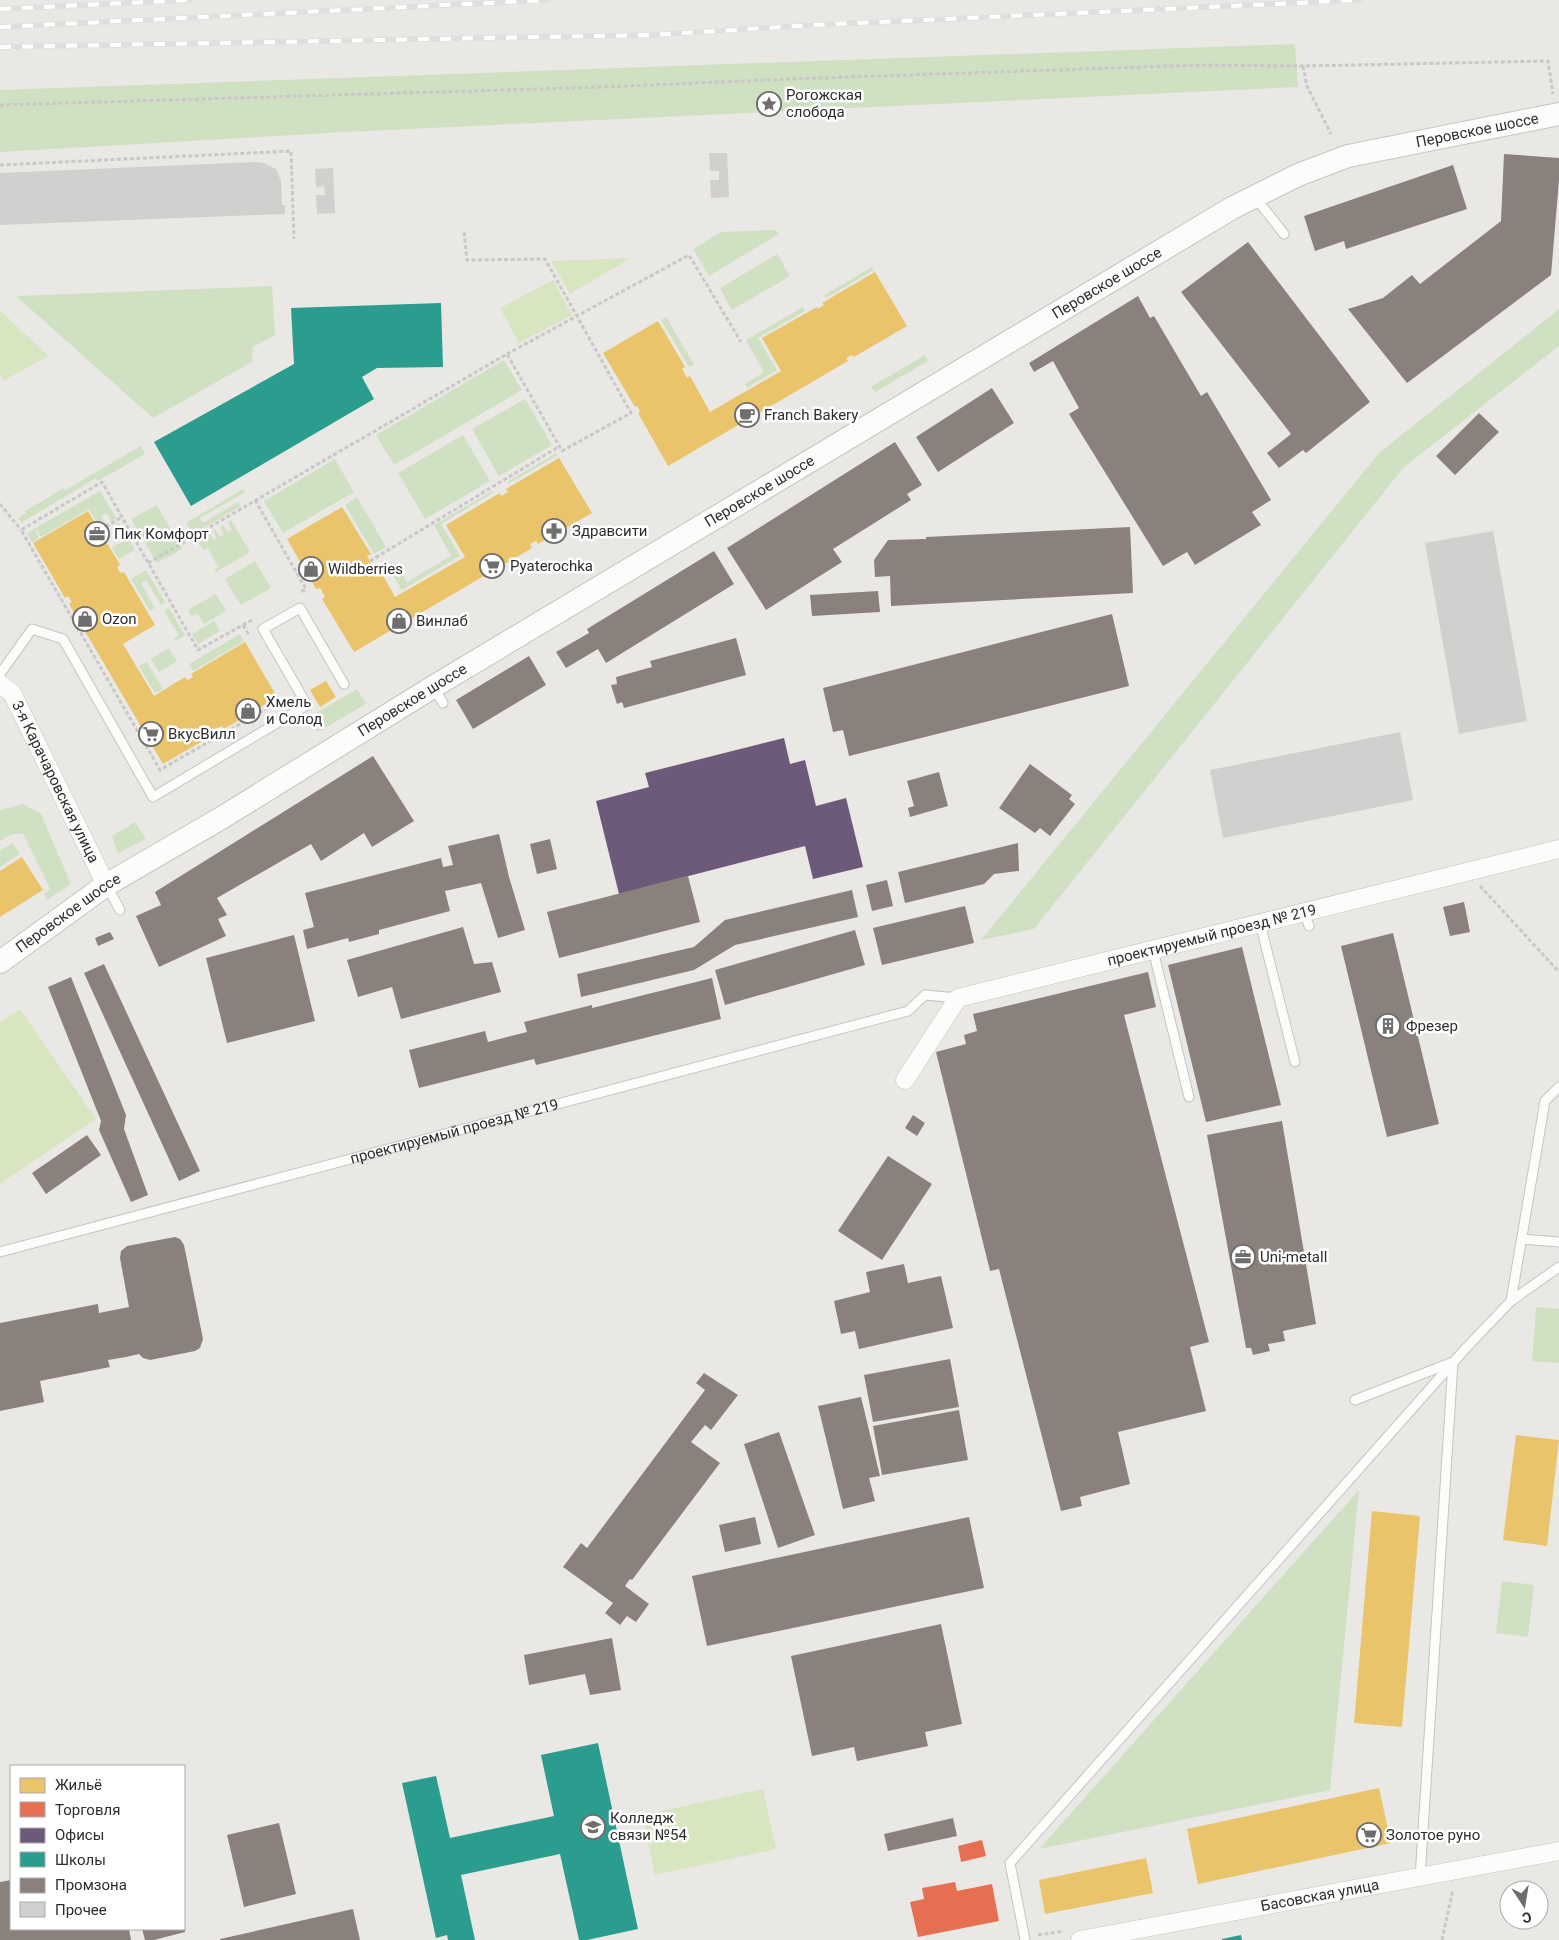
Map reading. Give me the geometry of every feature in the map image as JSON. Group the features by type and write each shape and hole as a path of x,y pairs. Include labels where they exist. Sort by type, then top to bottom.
{"street":[{"name":"Перовское шоссе","path":"0,962 106,885 438,695 1232,208 1298,175 1348,156 1556,105"},
{"name":"3-я Карачаровская улица","path":"0,684 12,693 106,885"},
{"name":"проектируемый проезд № 219","path":"958,998 1260,923 1306,919 1559,849"},
{"path":"906,1080 958,998"},
{"name":"Басовская улица","path":"1080,1940 1559,1851"}],"lane":[{"path":"1255,196 1284,234"},
{"path":"0,674 32,629 63,639 153,797 307,705 264,629 300,608 344,684"},
{"path":"106,885 120,910"},
{"path":"1260,923 1295,1062"},
{"path":"1153,950 1189,1097"},
{"name":"проектируемый проезд № 219","path":"0,1252 908,1011 925,995 958,998"},
{"path":"1511,1301 1545,1101 1559,1087"},
{"path":"1522,1239 1559,1242"},
{"path":"1025,1940 1007,1864 1453,1362 1511,1301 1559,1267"},
{"path":"1355,1400 1453,1362"},
{"path":"1420,1878 1453,1362"}],"path":[{"path":"0,105 593,87 1202,65 1303,66 1548,61 1556,105"},
{"path":"1303,66 1307,86 1331,134"},
{"path":"0,165 292,151 294,240"},
{"path":"464,232 467,260 544,259 630,413 562,451 507,354"},
{"path":"148,563 507,354 688,255 741,342"},
{"path":"370,561 560,446"},
{"path":"21,530 102,482 198,650 259,616"},
{"path":"255,500 306,589 291,598"},
{"path":"0,504 21,530 160,770 285,698 280,690"},
{"path":"100,530 122,517"},
{"path":"243,625 253,641"},
{"path":"1474,880 1559,972"},
{"path":"1442,1940 1453,1888"}],"green space":[{"path":"1295,44 1298,87 345,132 0,152 0,90"},
{"path":"776,230 779,234 709,276 693,249 721,232"},
{"path":"777,254 790,276 732,310 720,288"},
{"path":"631,258 570,294 551,261"},
{"path":"872,267 874,270 826,298 824,295"},
{"path":"553,280 572,315 519,343 500,308"},
{"path":"272,286 275,335 253,347 252,362 153,418 16,296"},
{"path":"803,307 805,311 758,338 777,370 747,388 745,384 764,372 746,340"},
{"path":"1559,309 1559,346 1404,467 1034,929 981,940 1379,453"},
{"path":"0,310 48,356 3,381 0,374"},
{"path":"666,317 694,364 689,367 661,320"},
{"path":"925,355 928,361 875,392 871,387"},
{"path":"504,360 522,390 394,465 376,435"},
{"path":"525,399 552,445 499,476 472,429"},
{"path":"463,435 490,481 425,519 398,473"},
{"path":"141,446 145,454 98,481 96,478 21,523 18,518 26,513 25,511"},
{"path":"556,453 558,455 508,484 507,482"},
{"path":"335,459 354,492 283,533 264,501"},
{"path":"243,489 245,492 200,518 203,523 238,502 241,506 193,534 186,523"},
{"path":"100,491 116,518 111,521 107,513 101,516 106,524 100,527 89,509 41,537 37,530 35,531 39,538 32,542 27,533"},
{"path":"492,491 493,493 441,524 460,556 402,590 388,567 395,563 407,582 451,556 434,525"},
{"path":"357,497 386,547 374,554 345,505"},
{"path":"157,505 182,549 157,563 131,519"},
{"path":"231,520 250,552 216,572 214,570 219,567 208,548 203,550 197,540 209,533 214,540 217,539 213,531 215,529 220,537 224,534 220,527 223,525 228,532 232,530 228,522"},
{"path":"119,523 135,550 119,559 112,548 123,541 114,526"},
{"path":"255,561 271,588 241,605 225,579"},
{"path":"146,570 165,602 161,605 146,580 141,583 155,608 150,611 131,579"},
{"path":"216,594 226,611 204,624 197,613 191,616 188,610"},
{"path":"169,608 185,635 175,641 174,639 179,635 164,611"},
{"path":"214,621 220,631 198,644 192,634"},
{"path":"240,634 244,641 193,671 189,664"},
{"path":"169,648 177,661 159,672 151,659"},
{"path":"147,662 163,689 155,693 139,666"},
{"path":"357,689 366,704 318,732 309,717"},
{"path":"23,804 41,814 71,884 47,900 44,895 50,889 23,833 10,835 0,841 0,810"},
{"path":"135,822 146,839 118,853 112,836"},
{"path":"12,843 20,854 0,867 0,851"},
{"path":"20,1009 96,1119 0,1184 0,1023"},
{"path":"1536,1307 1559,1309 1559,1363 1532,1361"},
{"path":"1359,1490 1330,1790 1039,1849"},
{"path":"1502,1581 1534,1585 1528,1637 1496,1633"},
{"path":"763,1789 776,1849 655,1875 642,1815"}],"building: Жильё":[{"path":"875,272 907,326 854,357 852,355 846,358 848,361 668,466 638,413 640,412 639,409 637,406 635,407 603,353 658,321 685,367 682,369 687,378 690,376 710,412 781,371 762,338 817,307 818,309 824,305 822,303"},
{"path":"559,458 592,513 538,544 536,541 530,544 532,548 354,652 322,599 325,597 322,591 320,588 316,589 287,539 342,507 371,554 367,556 372,565 376,563 395,597 465,557 446,525 500,493 501,496 505,494 508,492 506,489"},
{"path":"88,511 120,565 117,567 119,571 121,573 124,572 155,625 123,644 154,696 185,677 187,680 190,679 193,677 191,674 245,642 277,697 224,729 222,726 216,729 218,732 163,764 69,604 72,602 68,596 65,598 33,543"},
{"path":"326,681 336,697 320,707 310,690"},
{"path":"22,857 43,890 0,917 0,871"},
{"path":"1516,1435 1559,1440 1547,1546 1503,1540"},
{"path":"1372,1511 1420,1516 1402,1727 1354,1723"},
{"path":"1379,1788 1391,1843 1198,1884 1187,1829"},
{"path":"1146,1858 1153,1893 1045,1914 1039,1880"}],"building: Торговля":[{"path":"982,1840 986,1856 961,1862 958,1846"},
{"path":"955,1882 957,1891 992,1884 999,1921 918,1937 910,1902 924,1899 922,1888"}],"building: Офисы":[{"path":"784,738 790,764 805,760 816,806 846,798 863,867 813,879 805,846 619,894 596,801 649,787 645,773"}],"building: Школы":[{"path":"441,303 443,367 377,368 362,377 374,399 191,506 154,442 294,364 291,308"},
{"path":"598,1743 638,1929 579,1940 560,1854 461,1875 475,1940 448,1940 447,1935 436,1938 402,1783 436,1776 450,1838 554,1816 541,1755"},
{"path":"1241,1935 1242,1940 1222,1940 1222,1939"}],"building: Промзона":[{"path":"1504,154 1559,158 1559,180 1551,275 1407,383 1348,309 1383,298 1412,275 1420,284 1501,221"},
{"path":"1453,165 1467,209 1346,249 1344,241 1315,251 1304,216"},
{"path":"1248,242 1370,402 1306,453 1303,450 1279,468 1267,453 1291,434 1181,292"},
{"path":"1138,296 1150,318 1154,316 1201,396 1207,392 1271,500 1252,512 1261,525 1195,565 1187,552 1163,566 1069,414 1079,408 1053,361 1034,372 1029,363"},
{"path":"992,388 1014,423 938,472 916,437"},
{"path":"1479,413 1499,432 1455,475 1436,456"},
{"path":"895,442 922,485 907,494 911,500 833,549 842,562 766,610 727,548"},
{"path":"1130,527 1133,593 891,606 890,576 875,577 874,560 888,540"},
{"path":"714,551 734,584 606,663 598,649 566,668 556,652 589,633 587,629"},
{"path":"878,591 880,612 812,616 810,595"},
{"path":"1112,614 1129,686 849,756 843,730 833,732 823,688"},
{"path":"736,638 746,675 624,708 622,702 617,704 611,685 617,684 616,677 652,667 650,661"},
{"path":"529,656 546,685 473,729 456,700"},
{"path":"373,756 414,821 372,847 364,833 321,861 311,844 217,898 227,915 218,919 226,936 159,967 136,916 161,905 155,892"},
{"path":"1030,764 1072,795 1069,799 1075,804 1050,836 1040,828 1035,833 999,808"},
{"path":"939,772 948,806 910,817 908,808 914,806 907,781"},
{"path":"499,834 509,877 525,930 498,938 481,883 445,891 450,911 379,930 379,934 349,942 348,938 307,949 303,930 314,927 305,893 441,858 443,867 453,865 448,846"},
{"path":"550,839 557,869 537,874 530,844"},
{"path":"1018,843 1019,871 994,874 984,884 905,903 898,872"},
{"path":"688,876 700,922 559,958 547,912"},
{"path":"887,880 893,906 872,911 866,885"},
{"path":"852,890 858,917 735,945 694,970 581,997 577,974 694,947 725,920"},
{"path":"1464,902 1470,932 1450,936 1443,907"},
{"path":"965,906 974,943 882,965 873,928"},
{"path":"463,927 474,964 492,962 501,992 401,1019 392,987 358,997 347,960"},
{"path":"855,930 865,965 725,1005 715,970"},
{"path":"110,932 114,939 98,946 95,938"},
{"name":"Фрезер","path":"1393,933 1439,1124 1387,1137 1341,946"},
{"path":"294,935 315,1021 227,1043 206,958"},
{"path":"1242,947 1281,1105 1206,1122 1168,965"},
{"path":"104,964 200,1171 179,1181 84,973"},
{"path":"1148,972 1156,1007 1124,1015 1209,1342 1190,1347 1206,1411 1118,1432 1130,1484 1080,1497 1082,1506 1061,1511 999,1269 990,1271 936,1052 966,1044 964,1035 977,1031 973,1014"},
{"path":"71,977 126,1115 124,1129 148,1195 131,1202 99,1130 101,1121 48,987"},
{"path":"712,978 721,1019 536,1065 534,1059 419,1088 409,1050 485,1031 488,1042 527,1032 524,1022 592,1005 592,1008"},
{"path":"913,1115 925,1123 917,1136 905,1128"},
{"path":"1282,1121 1316,1324 1283,1331 1285,1341 1268,1344 1270,1351 1253,1355 1251,1348 1246,1348 1207,1135"},
{"path":"87,1135 101,1155 46,1194 32,1173"},
{"path":"888,1156 932,1184 882,1260 838,1231"},
{"path":"175,1237 180,1239 184,1245 203,1339 200,1348 195,1351 150,1360 143,1358 139,1354 108,1360 110,1367 40,1381 44,1402 0,1411 0,1323 98,1304 99,1313 129,1307 120,1258 121,1251 127,1246"},
{"path":"904,1264 908,1283 941,1276 953,1328 859,1349 855,1331 841,1334 834,1301 870,1292 866,1272"},
{"path":"950,1359 959,1407 873,1422 864,1375"},
{"path":"704,1373 738,1395 711,1430 705,1425 691,1442 720,1463 632,1580 630,1579 625,1586 649,1604 636,1622 627,1616 620,1625 605,1613 613,1603 563,1567 581,1543 587,1548 705,1390 696,1383"},
{"path":"861,1397 880,1476 869,1478 875,1501 843,1509 818,1406"},
{"path":"959,1410 968,1460 882,1475 873,1426"},
{"path":"779,1432 815,1535 778,1548 744,1444"},
{"path":"755,1517 761,1544 725,1552 719,1525"},
{"path":"969,1517 984,1588 707,1646 692,1576"},
{"path":"941,1624 962,1724 925,1732 928,1746 857,1761 854,1747 812,1756 791,1656"},
{"path":"612,1638 621,1690 590,1695 585,1674 529,1685 524,1655"},
{"path":"953,1818 957,1836 888,1851 884,1834"},
{"path":"279,1823 296,1894 244,1907 227,1835"},
{"path":"10,1880 10,1930 129,1930 131,1940 0,1940 0,1882"},
{"path":"353,1909 360,1940 220,1940 220,1939"},
{"path":"142,1930 185,1930 185,1932 154,1940 145,1940"}],"building: Прочее":[{"path":"709,153 727,153 729,197 711,198 710,180 719,180 719,171 710,171"},
{"path":"258,162 276,169 281,181 282,205 285,205 285,214 0,225 0,173"},
{"path":"333,168 335,213 317,214 316,195 325,195 324,186 316,187 315,169"},
{"path":"1493,531 1527,721 1459,734 1425,543"},
{"path":"1400,732 1413,800 1223,838 1210,770"}],"railway":[{"path":"0,9 189,0"},
{"path":"0,27 548,0"},
{"path":"0,47 650,35 814,25 1360,0"}],"place":[{"name":"Рогожская слобода","path":"769,104"},
{"name":"Franch Bakery","path":"747,415"},
{"name":"Здравсити","path":"554,531"},
{"name":"Пик Комфорт","path":"97,534"},
{"name":"Pyaterochka","path":"492,566"},
{"name":"Wildberries","path":"311,569"},
{"name":"Ozon","path":"85,619"},
{"name":"Винлаб","path":"399,621"},
{"name":"Хмель и Солод","path":"248,711"},
{"name":"ВкусВилл","path":"151,734"},
{"name":"Фрезер","path":"1388,1026"},
{"name":"Uni-metall","path":"1243,1257"},
{"name":"Колледж связи №54","path":"593,1827"},
{"name":"Золотое руно","path":"1369,1835"}]}
